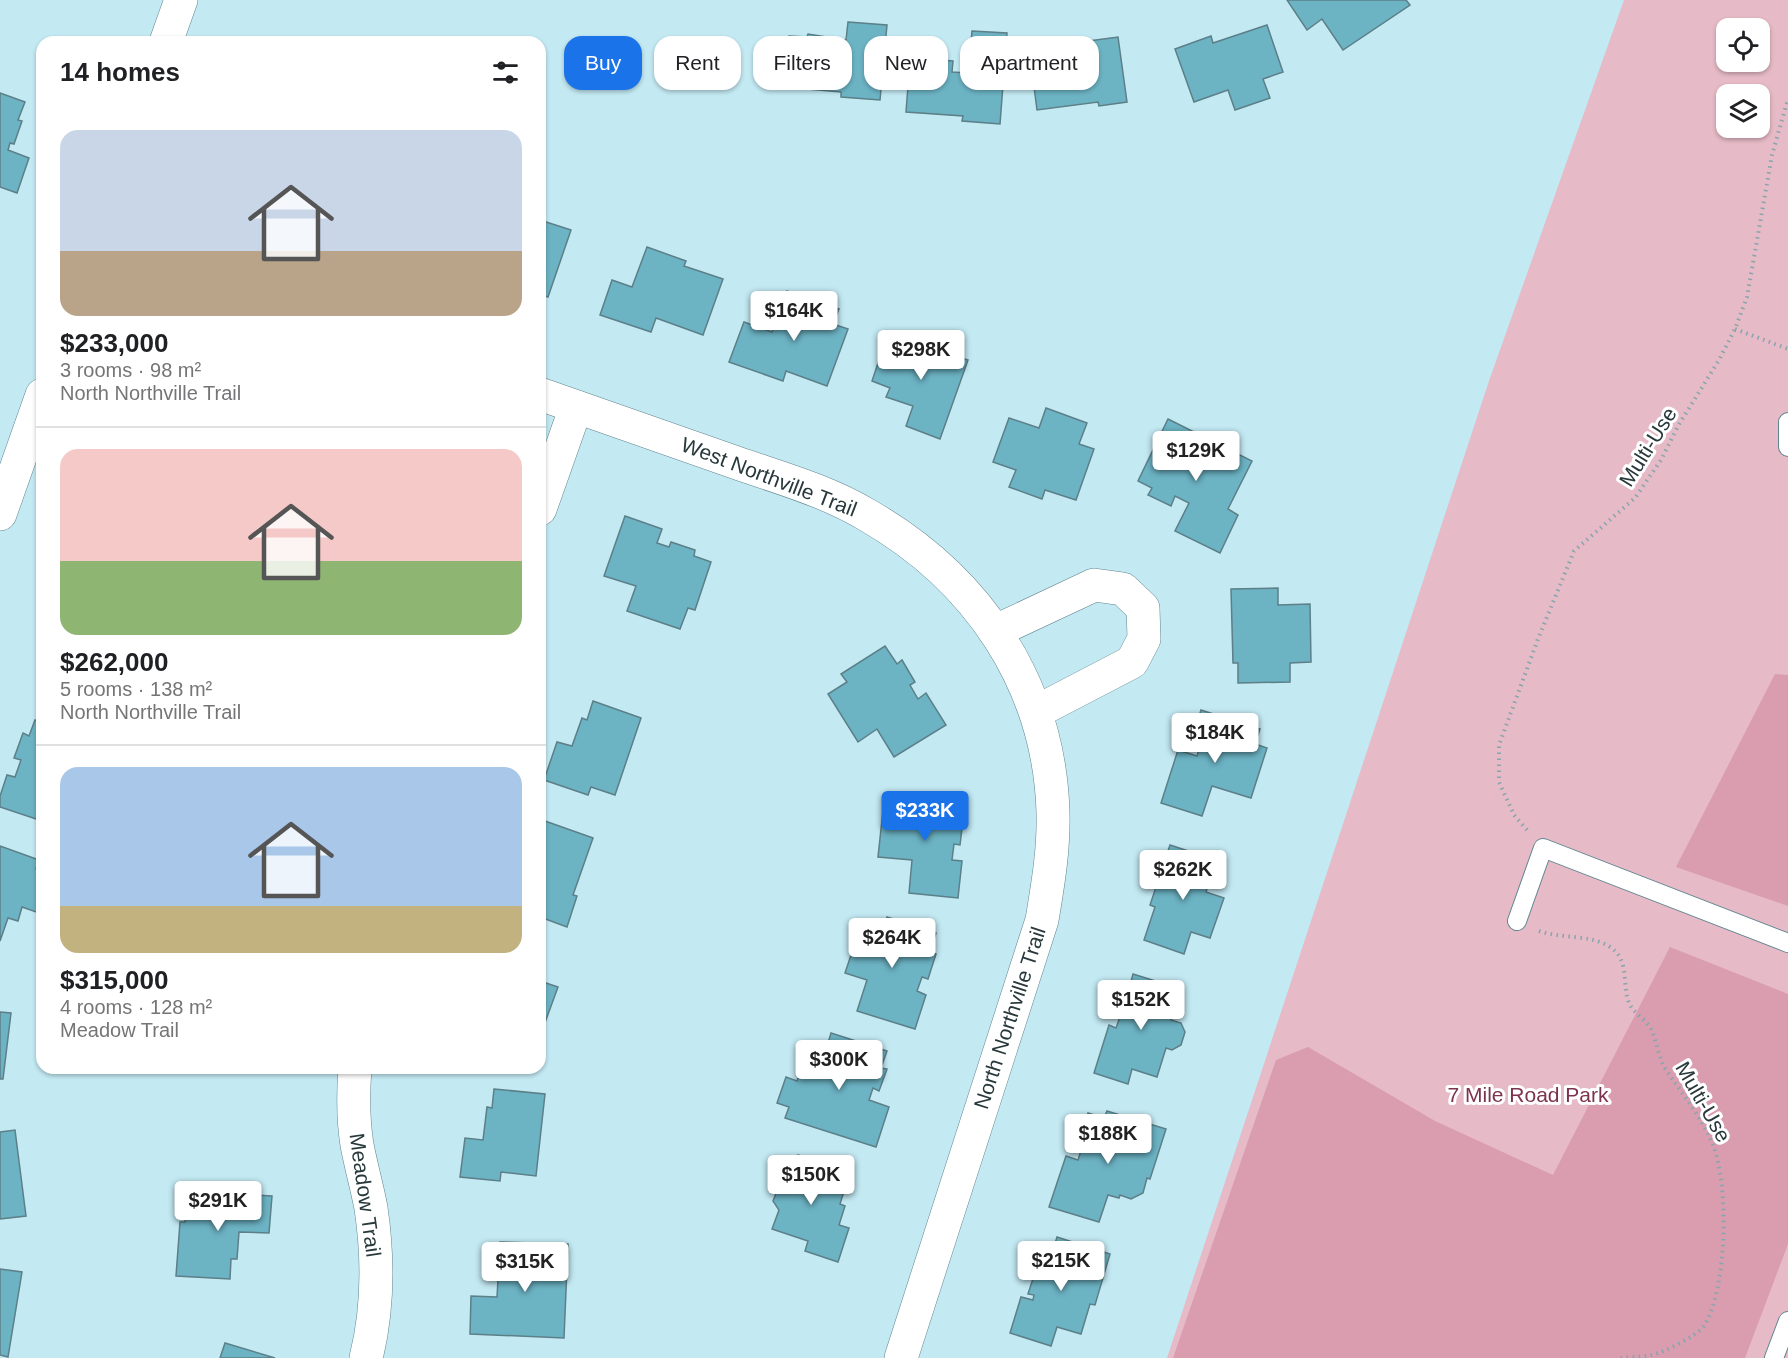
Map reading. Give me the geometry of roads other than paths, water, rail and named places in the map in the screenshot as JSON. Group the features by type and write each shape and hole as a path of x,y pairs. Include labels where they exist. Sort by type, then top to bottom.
{"street":[{"path":"168,36 181,0"},
{"name":"West Northville Trail","path":"546,396 807,487 865,513 898,533 938,565 974,601 996,631 1019,671"},
{"path":"546,492 576,407"},
{"path":"0,514 36,412"},
{"path":"996,631 1094,585 1123,589 1143,608 1144,639 1132,662 1036,712"},
{"name":"North Northville Trail","path":"901,1358 1042,920 1052,860 1053,811 1048,763 1036,712 1019,671"},
{"name":"Meadow Trail","path":"355,1074 353,1096 357,1143 371,1208 375,1246 375,1297 366,1358"}],"lane":[{"path":"1788,422 1788,447"},
{"path":"1517,921 1543,848 1788,943"},
{"path":"1774,1358 1788,1321"}],"park label":[{"name":"7 Mile Road Park","path":"1528,1095"}]}
